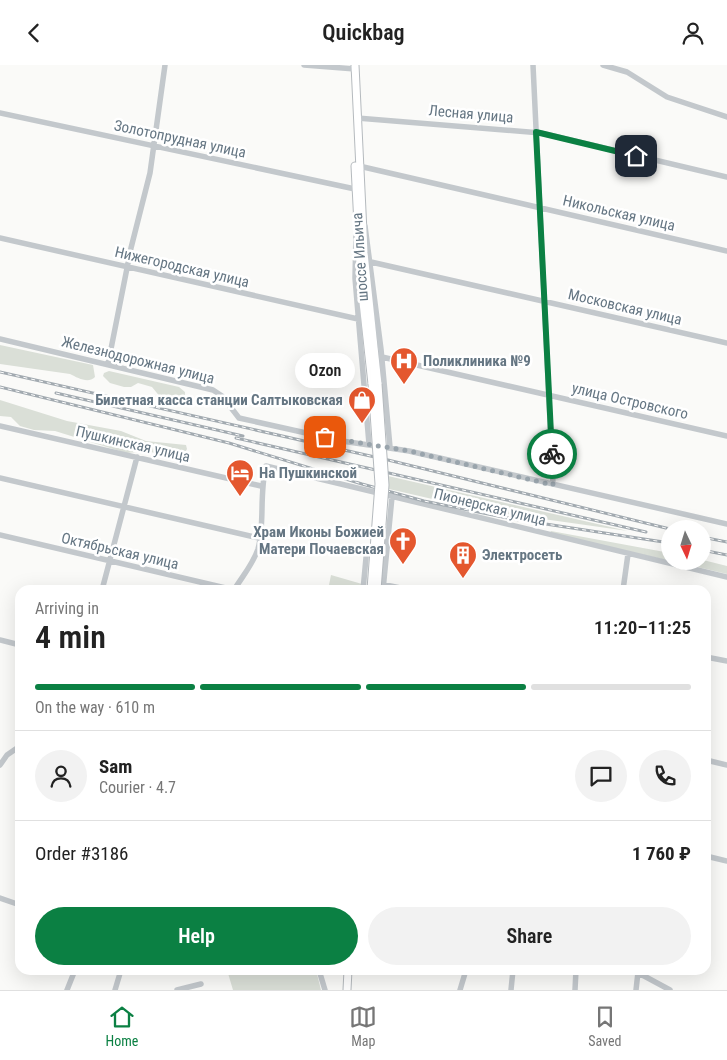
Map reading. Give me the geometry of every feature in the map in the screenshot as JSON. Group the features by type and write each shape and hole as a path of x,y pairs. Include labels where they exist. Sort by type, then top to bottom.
{"main road":[{"name":"шоссе Ильича","path":"355,67 357,118 355,189 360,201 357,214 361,284 375,384"},
{"name":"шоссе Ильича","path":"357,129 360,201 375,384"},
{"path":"370,585 379,484 375,384"},
{"path":"375,384 385,485 377,585"},
{"path":"347,990 348,975"}],"street":[{"path":"108,364 127,267 140,222 155,146 165,65"},
{"path":"304,65 355,67"},
{"path":"533,65 553,485"},
{"path":"603,65 627,72 667,97 727,117"},
{"name":"Золотопрудная улица","path":"0,113 355,189"},
{"name":"Лесная улица","path":"357,118 536,132 727,177"},
{"name":"Никольская улица","path":"359,166 727,251"},
{"path":"360,201 371,262 390,447"},
{"path":"357,214 354,255 369,444"},
{"name":"Нижегородская улица","path":"0,238 358,319"},
{"name":"Московская улица","path":"371,262 727,343"},
{"name":"Железнодорожная улица","path":"0,339 213,391 222,396 239,419 342,441 390,447 727,524"},
{"name":"улица Островского","path":"382,357 727,436"},
{"path":"367,424 371,429 379,432 385,429 388,422"},
{"name":"Пушкинская улица","path":"0,426 261,486"},
{"path":"104,585 137,457"},
{"name":"Пионерская улица","path":"261,486 266,466 727,577"},
{"path":"0,478 259,538"},
{"path":"237,585 254,559 259,538 261,486"},
{"path":"382,494 382,509 389,531"},
{"path":"384,585 392,497"},
{"name":"Октябрьская улица","path":"0,535 213,585"},
{"path":"364,585 367,547 387,552"},
{"path":"624,585 628,553"},
{"path":"364,580 378,585"},
{"path":"0,640 15,644"},
{"path":"711,658 727,661"},
{"path":"0,765 7,755 15,749"},
{"path":"711,761 727,765"},
{"path":"711,857 727,861"},
{"path":"0,897 15,903"},
{"path":"66,990 73,975"},
{"path":"114,990 119,975"},
{"path":"320,975 325,990"},
{"path":"460,990 464,975"},
{"path":"511,990 512,975"},
{"path":"575,990 576,975"},
{"path":"636,975 636,990"},
{"path":"643,975 670,990"},
{"path":"177,990 201,984"}],"shaded area":[{"path":"0,345 93,365 95,377 86,380 70,374 0,364"},
{"path":"109,371 179,387 185,392 185,401 182,403 161,398 152,387 138,383 131,387 124,387 110,383 103,376 104,373"},
{"path":"0,400 67,421 121,431 146,441 186,445 187,449 183,457 175,454 169,459 149,451 126,453 55,431 34,430 20,426 11,417 0,416"},
{"path":"388,476 628,531 480,510 389,489"},
{"path":"551,531 661,551 661,559 550,533"},
{"path":"711,562 727,566 727,574 710,570"},
{"path":"331,575 362,584 362,585 329,585"},
{"path":"228,975 317,975 321,990 233,990"}],"railway":[{"path":"0,372 388,460 661,527"},
{"path":"0,387 229,443 424,501 513,519 661,542"},
{"path":"56,393 243,436"},
{"path":"236,438 646,532"},
{"path":"711,539 727,542"},
{"path":"711,552 727,555"}],"way so far":[{"path":"325,437 390,447 553,485 552,454"}],"place":[{"name":"Поликлиника №9","path":"404,385"},
{"name":"Билетная касса станции Салтыковская","path":"362,424"},
{"name":"Ozon","path":"325,437"},
{"name":"На Пушкинской","path":"240,497"},
{"name":"Храм Иконы Божией Матери Почаевская","path":"403,565"},
{"name":"Электросеть","path":"463,579"}],"route":[{"path":"552,454 536,132 636,156"}]}
